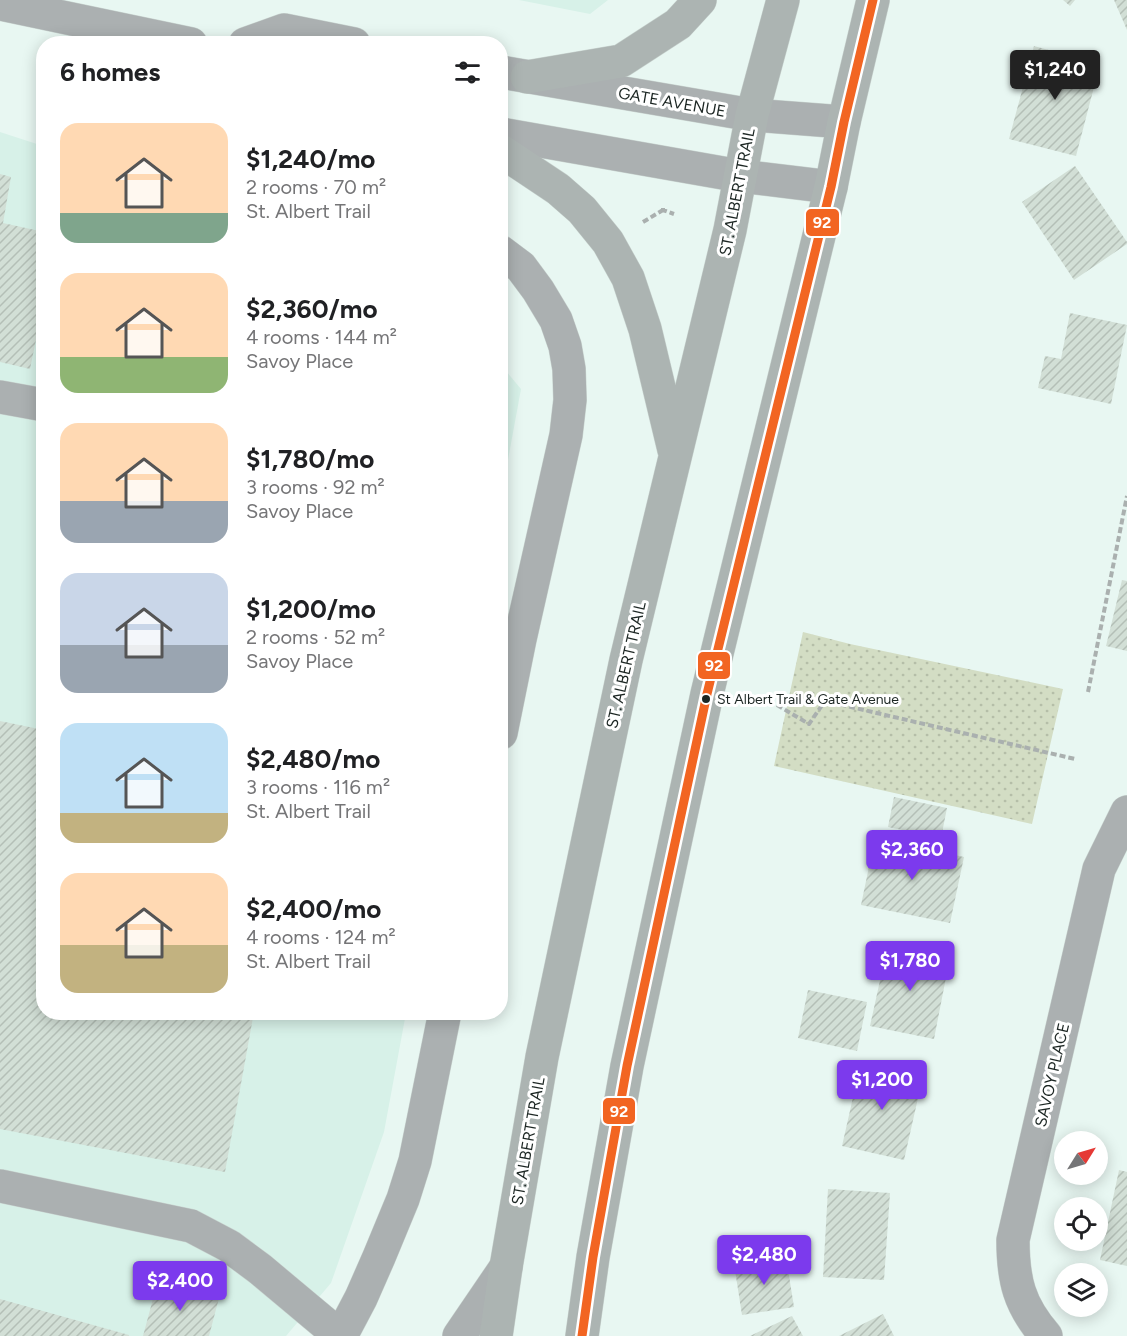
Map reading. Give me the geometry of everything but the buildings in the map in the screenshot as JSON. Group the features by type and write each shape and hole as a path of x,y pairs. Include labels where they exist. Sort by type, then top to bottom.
{"main road":[{"path":"514,74 621,61 678,24 700,0"},
{"name":"ST. ALBERT TRAIL","path":"496,1336 542,1057 626,660 730,230 752,115 783,0"},
{"path":"582,1336 593,1257 627,1066 699,729 831,187 873,0"},
{"path":"508,156 558,189 582,210 608,242 628,278 645,329 675,456"}],"street":[{"path":"0,4 152,36"},
{"path":"267,36 284,30 314,36"},
{"name":"GATE AVENUE","path":"514,74 752,115 844,122"},
{"path":"508,135 740,176 831,187"},
{"path":"508,257 521,267 556,320 565,346 569,369 570,400 566,435 508,698"},
{"path":"0,397 36,404"},
{"name":"SAVOY PLACE","path":"1046,1336 1024,1305 1013,1262 1013,1240 1099,869 1127,812"},
{"path":"0,1186 191,1226 229,1246 340,1336 380,1257 403,1199 415,1161 443,1020"},
{"path":"459,1336 506,1268"}],"path":[{"path":"640,223 663,210"},
{"path":"1088,692 1127,496"},
{"path":"777,705 809,724 825,701 1075,759"}],"shaded area":[{"path":"519,0 608,0 590,14"},
{"path":"0,132 36,144 36,1020 405,1020 384,1132 331,1283 286,1336 0,1336"},
{"path":"508,373 521,389 508,460"},
{"path":"803,632 1063,689 1032,824 774,766"}],"transit line":[{"name":"92","path":"582,1336 593,1257 627,1066 707,694 831,187 873,0"}],"place":[{"name":"St Albert Trail & Gate Avenue","path":"706,699"}]}
